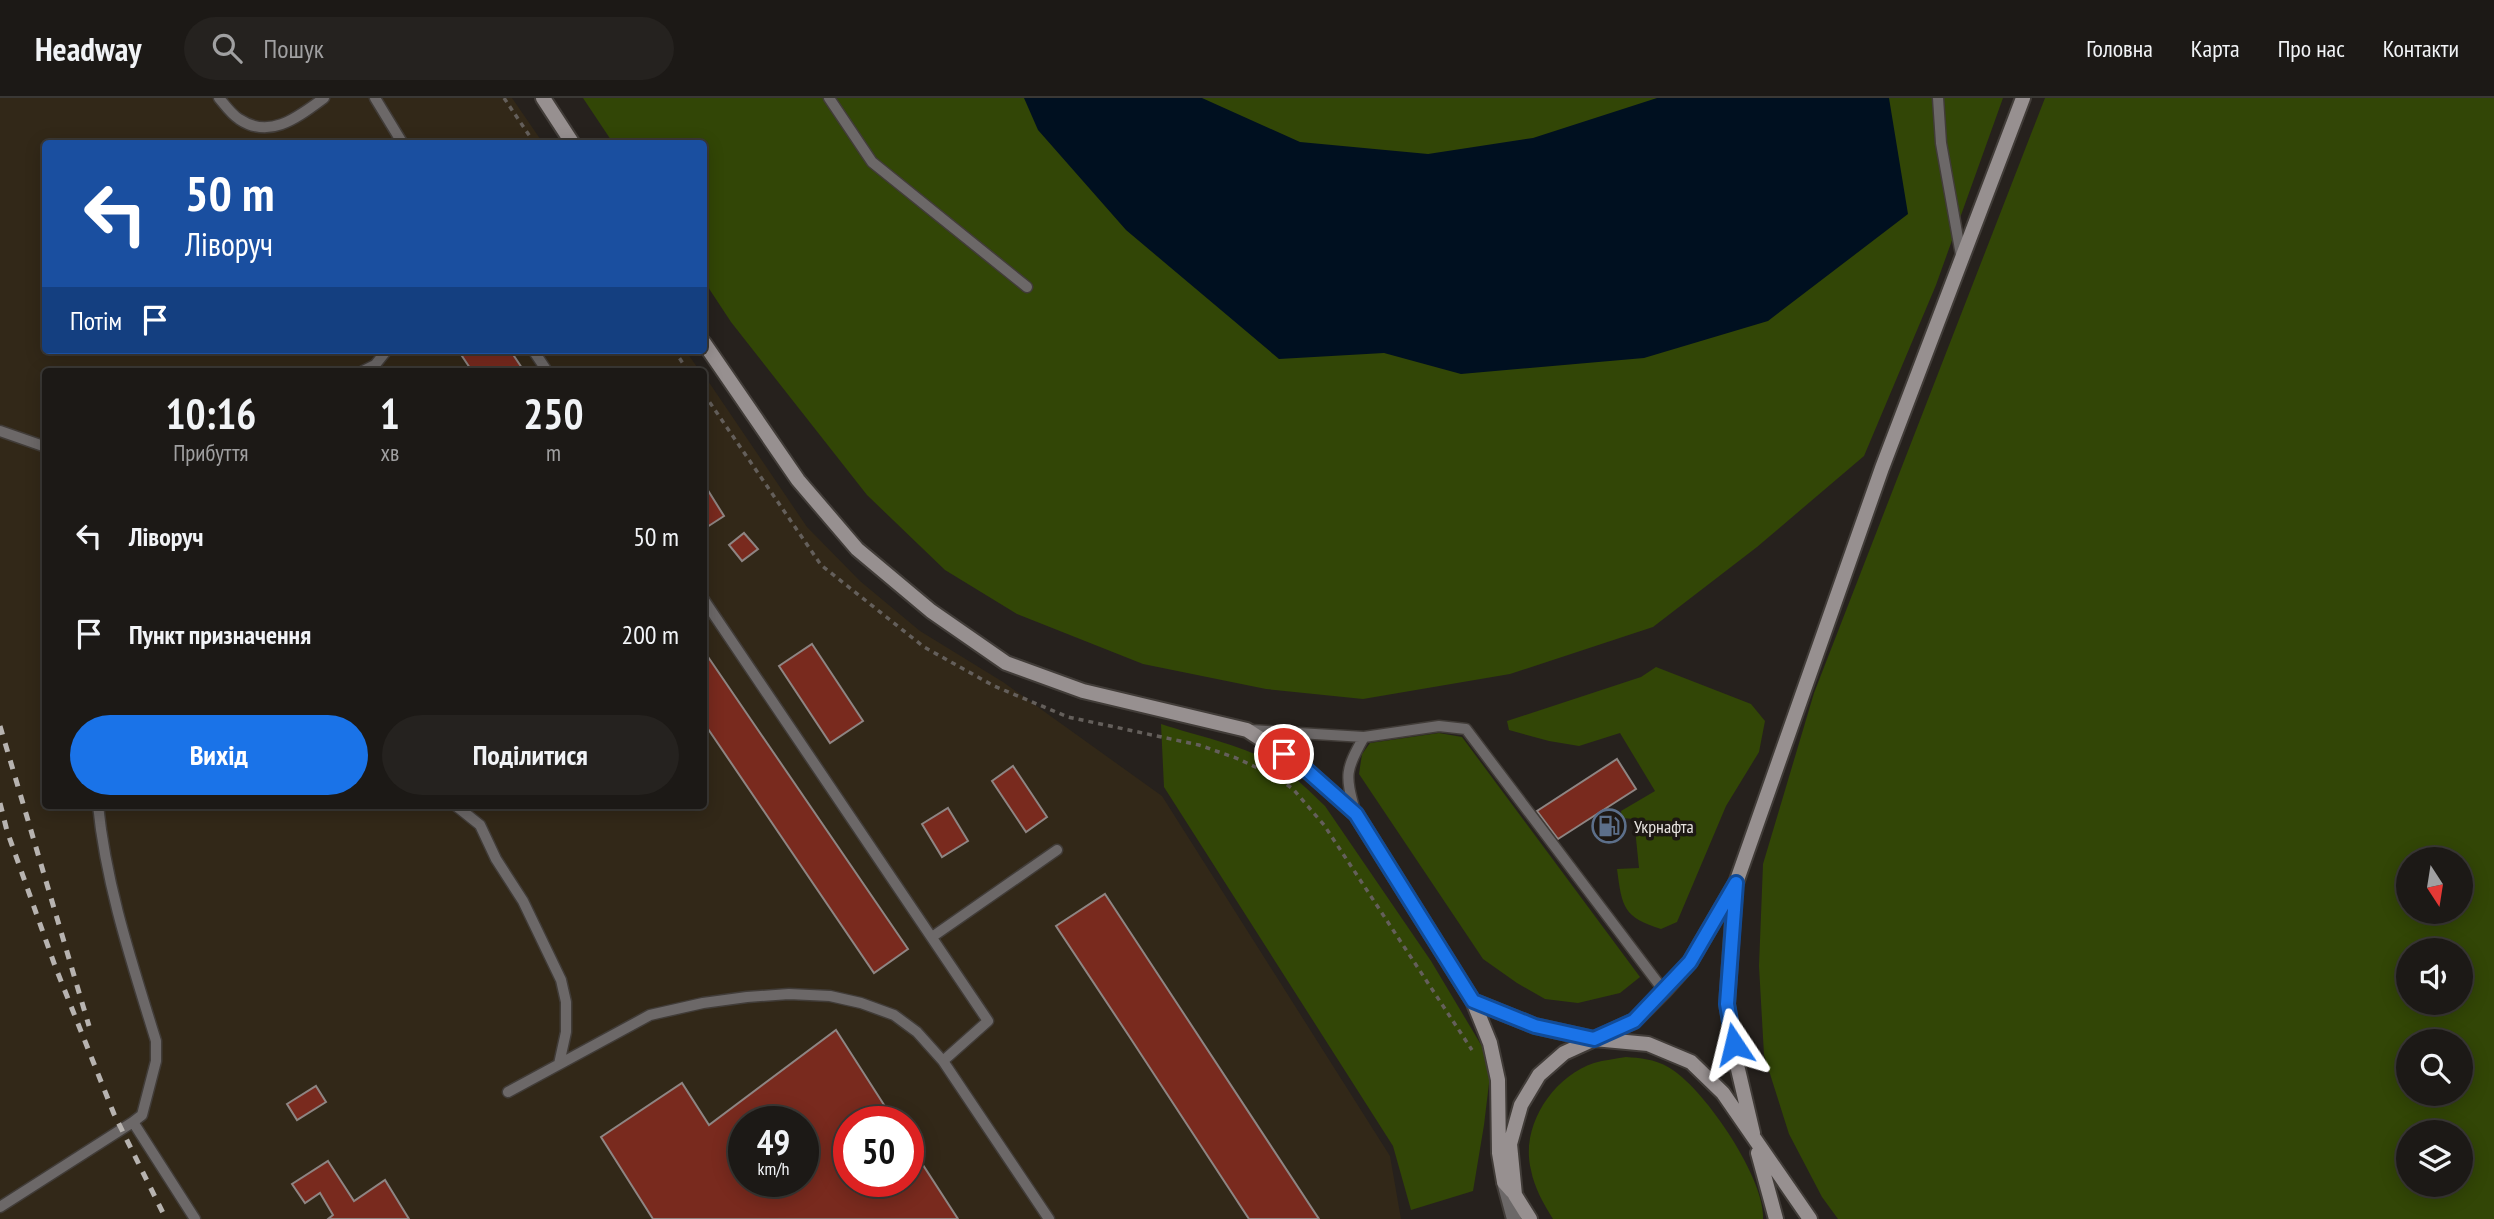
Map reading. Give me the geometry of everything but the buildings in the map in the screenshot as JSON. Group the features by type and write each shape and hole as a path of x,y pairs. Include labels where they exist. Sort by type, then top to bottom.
{"main road":[{"path":"543,98 570,140"},
{"path":"1515,1195 1510,1144 1521,1105 1539,1074 1564,1053 1634,1021 1690,962 1736,883 1882,468 2024,98"},
{"path":"707,347 807,490 857,549 931,611 1006,663 1083,691 1247,730 1302,766 1356,814 1473,1001 1490,1043 1498,1080 1499,1153 1504,1182 1530,1219"},
{"path":"1736,883 1727,1004 1737,1065 1776,1219"},
{"path":"1473,1001 1535,1026 1594,1039 1648,1044 1691,1062 1723,1093 1810,1219"}],"street":[{"path":"1504,1182 1514,1219"}],"lane":[{"path":"219,98 237,118 260,129 284,125 324,98"},
{"path":"375,98 401,140"},
{"path":"830,98 872,162 1027,287"},
{"path":"1938,98 1941,143 1962,259"},
{"path":"369,368 384,354"},
{"path":"0,431 42,446"},
{"path":"707,604 988,1021 943,1061"},
{"path":"1247,730 1364,737 1439,726 1466,729 1664,991"},
{"path":"1356,814 1346,781 1350,761 1364,737"},
{"path":"0,1208 142,1115 156,1061 156,1041 116,908 101,837 98,809"},
{"path":"460,809 480,825 496,859 523,901 561,980 566,1002 566,1032 559,1064"},
{"path":"932,937 1057,850"},
{"path":"508,1092 650,1015 703,1003 789,995 830,996 861,1003 894,1015 917,1032 943,1061 1049,1219"},
{"path":"133,1122 195,1219"}],"path":[{"path":"504,98 532,140"},
{"path":"707,398 821,565 923,646 994,686 1068,717 1199,745 1275,776 1293,789 1324,825 1475,1053"}],"shaded area":[{"path":"0,98 512,98 541,140 42,140 42,354 688,354 698,368 42,368 42,809 707,809 707,379 807,527 860,581 920,631 1003,682 1162,796 1390,1156 1401,1219 0,1219"}],"green space":[{"path":"583,98 2003,98 1936,285 1864,456 1757,547 1653,627 1510,674 1363,699 1266,689 1143,664 1017,614 945,570 867,495 731,322 707,286 707,140 611,140"},
{"path":"2045,98 2494,98 2494,1219 1838,1219 1822,1197 1789,1134 1764,1055 1759,966 1763,864 1814,693"},
{"path":"1656,667 1751,704 1765,721 1759,752 1726,806 1677,922 1661,929 1632,915 1623,902 1621,893 1617,869 1639,868 1634,819 1622,818 1621,811 1655,791 1620,733 1579,746 1509,730 1507,721 1641,677"},
{"path":"1161,724 1252,753 1298,780 1325,806 1431,961 1483,1048 1490,1075 1473,1191 1411,1210 1393,1146 1164,787"},
{"path":"1439,733 1462,737 1640,977 1620,993 1578,1003 1545,999 1483,959 1359,774 1362,754 1370,743"},
{"path":"1626,1057 1663,1064 1682,1077 1698,1093 1730,1135 1743,1158 1761,1202 1763,1219 1553,1219 1534,1183 1531,1170 1530,1137 1535,1121 1553,1092 1579,1070 1594,1063"}],"water":[{"path":"1024,98 1202,98 1300,142 1428,154 1533,138 1657,98 1889,98 1908,214 1768,321 1644,358 1461,374 1384,353 1279,359 1126,230 1038,130"}],"railway":[{"path":"0,726 89,1026"},
{"path":"0,803 7,831 55,966 114,1114 166,1219"}],"place":[{"name":"Укрнафта","path":"1609,826"}],"route":[{"path":"1284,754 1302,766 1356,814 1473,1001 1535,1026 1594,1039 1634,1021 1690,962 1736,883 1727,1004 1734,1044"}]}
